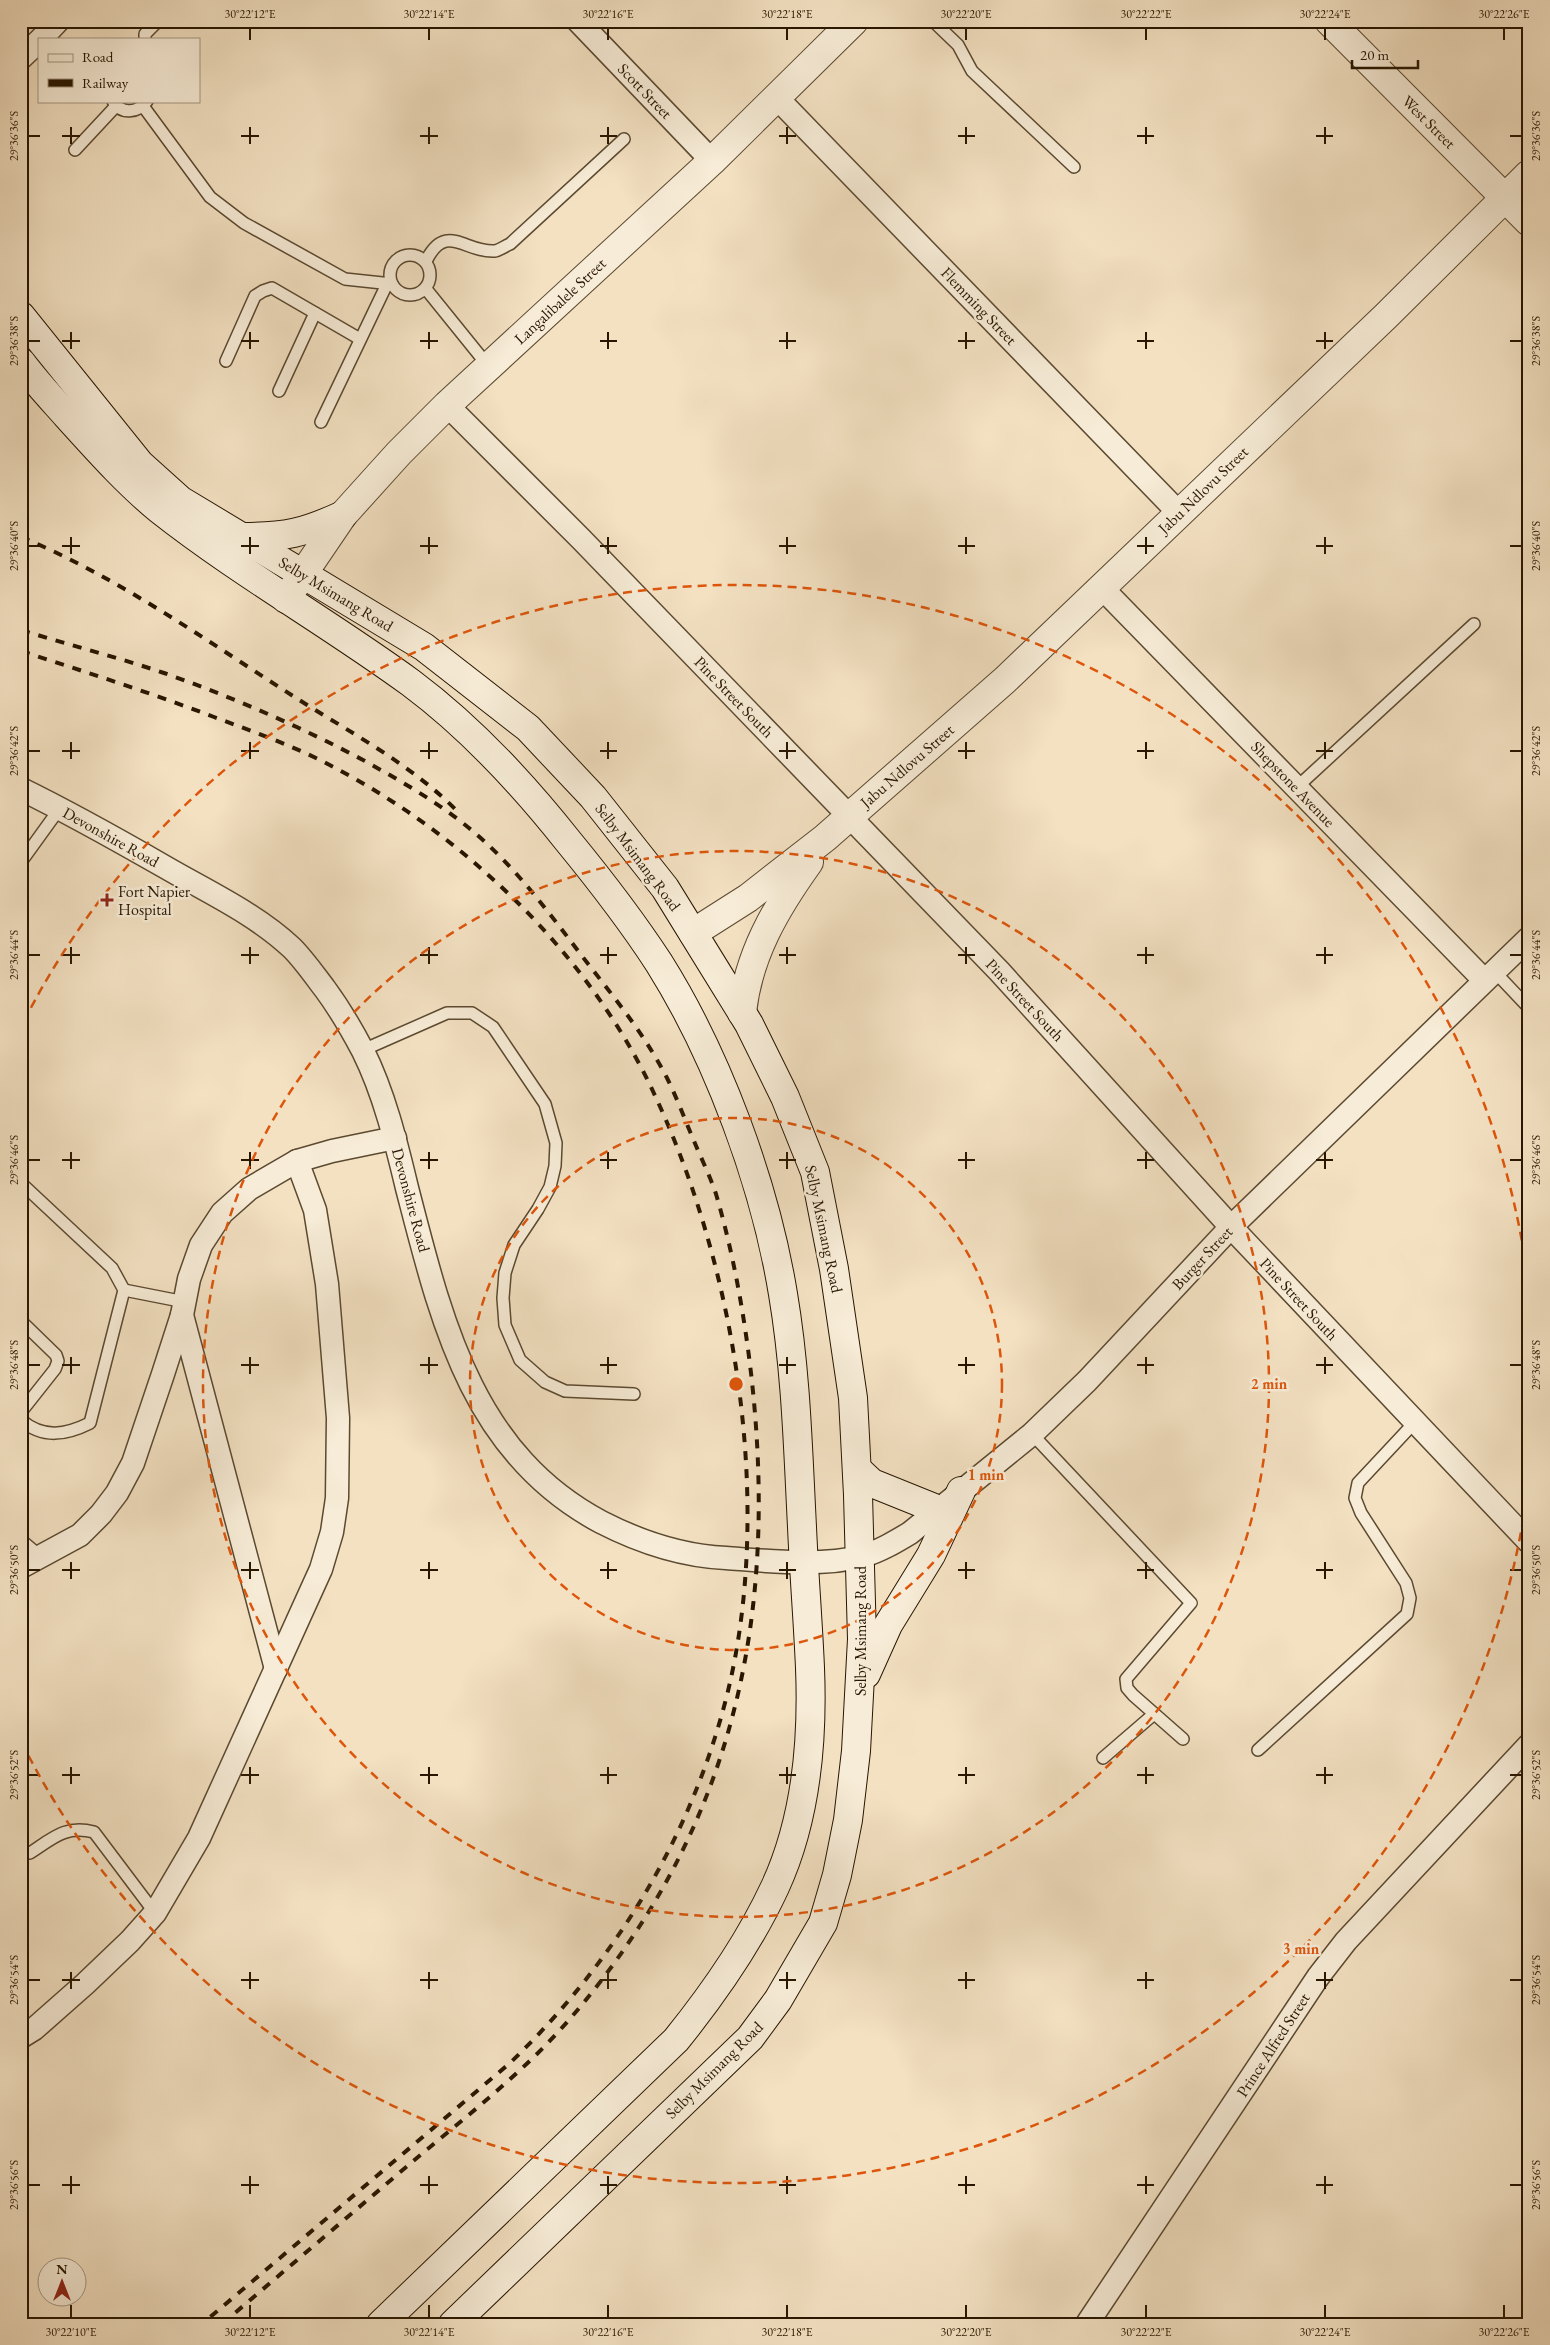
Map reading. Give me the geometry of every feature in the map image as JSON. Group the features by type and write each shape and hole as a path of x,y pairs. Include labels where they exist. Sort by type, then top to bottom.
{"main road":[{"name":"Langalibalele Street","path":"286,599 343,514 399,452 447,405 712,162 778,99 854,21"},
{"name":"West Street","path":"1329,21 1529,222"},
{"name":"Jabu Ndlovu Street","path":"693,933 748,898 825,838 1005,680 1529,174"},
{"name":"Selby Msimang Road","path":"21,316 140,464 180,500 424,647 528,728 593,797 665,888 742,1013 785,1097 814,1172 837,1287 853,1398 862,1639 856,1751 848,1820 837,1875 823,1923 778,2000 750,2038 453,2324"},
{"name":"Selby Msimang Road","path":"21,362 127,481 191,533 286,599 355,643 417,688 488,750 546,812 616,900 661,966 696,1030 723,1091 750,1164 768,1222 783,1290 794,1370 810,1671 809,1733 803,1796 791,1845 776,1885 746,1942 713,1994 676,2040 381,2324"},
{"path":"242,537 288,536 314,528 343,514"},
{"name":"Jabu Ndlovu Street","path":"742,1013 748,978 758,947 788,891 825,838"},
{"path":"857,1469 872,1483 939,1510"},
{"path":"860,1691 888,1625 931,1554 961,1491"}],"street":[{"path":"42,38 58,21"},
{"name":"Scott Street","path":"578,21 712,162"},
{"path":"21,58 38,42"},
{"name":"Flemming Street","path":"778,99 1180,513"},
{"name":"Pine Street South","path":"447,405 582,539 999,971 1231,1226 1529,1542"},
{"name":"Shepstone Avenue","path":"1102,588 1296,788 1489,976"},
{"name":"Devonshire Road","path":"21,789 60,808 230,904 264,926 294,950 326,990 363,1050 395,1138 420,1237 454,1347 476,1398 492,1425 554,1492 582,1511 626,1535 666,1549 708,1558 803,1563 860,1557"},
{"name":"Burger Street","path":"860,1557 910,1534 1032,1434 1087,1381 1231,1226 1529,938"},
{"path":"31,1562 80,1535 101,1514 117,1493 133,1463 184,1309 189,1279 201,1245 222,1212 249,1189 298,1161 332,1151 395,1138"},
{"path":"21,2037 34,2029 85,1984 130,1941 155,1913 199,1838 324,1560 332,1532 338,1471 338,1418 328,1284 314,1210 298,1161"},
{"path":"184,1309 276,1669"},
{"name":"Prince Alfred Street","path":"1088,2324 1318,1977 1346,1941 1529,1744"}],"lane":[{"path":"145,38 145,34 158,21"},
{"path":"933,21 958,44 972,72 1074,167"},
{"path":"75,150 115,104 124,110 134,111 145,104 210,197 244,223 344,279 389,284 398,292 407,295 417,295 426,289 431,280 431,270 426,262 418,256 408,254 399,257 392,265 389,284 360,339 321,422"},
{"path":"426,262 432,249 439,243 449,240 462,241 483,250 497,251 510,244 624,139"},
{"path":"226,361 255,296 272,288 360,339"},
{"path":"426,289 489,367"},
{"path":"279,391 315,313"},
{"path":"1296,788 1474,624"},
{"path":"21,862 60,808"},
{"path":"1489,976 1529,1008"},
{"path":"363,1050 447,1013 472,1013 493,1027 545,1104 556,1143 555,1166 550,1187 514,1245 505,1273 503,1298 505,1325 520,1360 545,1382 565,1391 634,1394"},
{"path":"21,1183 112,1268 124,1290 90,1423 68,1432 44,1434 21,1420"},
{"path":"124,1290 184,1309"},
{"path":"21,1321 56,1355 58,1361 55,1369 21,1412"},
{"path":"1258,1750 1407,1614 1410,1598 1406,1583 1361,1513 1356,1498 1358,1483 1416,1422"},
{"path":"1032,1434 1191,1603 1126,1679 1127,1688 1183,1739"},
{"path":"21,1540 31,1562"},
{"path":"1103,1758 1154,1714"},
{"path":"30,1853 64,1831 81,1829 94,1832 155,1913"}],"railway":[{"path":"21,537 91,571 160,610 401,765 442,796 460,814"},
{"path":"21,630 164,673 240,702 314,735 363,760 430,800 469,828 515,872 638,1030 658,1061 678,1101 716,1194 728,1238 745,1328 751,1373 757,1444 759,1515 755,1584 746,1652 732,1719 711,1785 683,1850 648,1913 625,1949 586,2000 527,2064 222,2324"},
{"path":"21,651 190,708 318,759 363,783 427,825 467,856 534,919 579,971 599,998 618,1027 650,1085 680,1154 705,1227 724,1304 738,1382 746,1462 747,1540 741,1617 728,1691 713,1744 694,1795 672,1845 646,1892 584,1982 548,2024 510,2063 202,2324"}],"place":[{"name":"Fort Napier Hospital","path":"107,900"}]}
